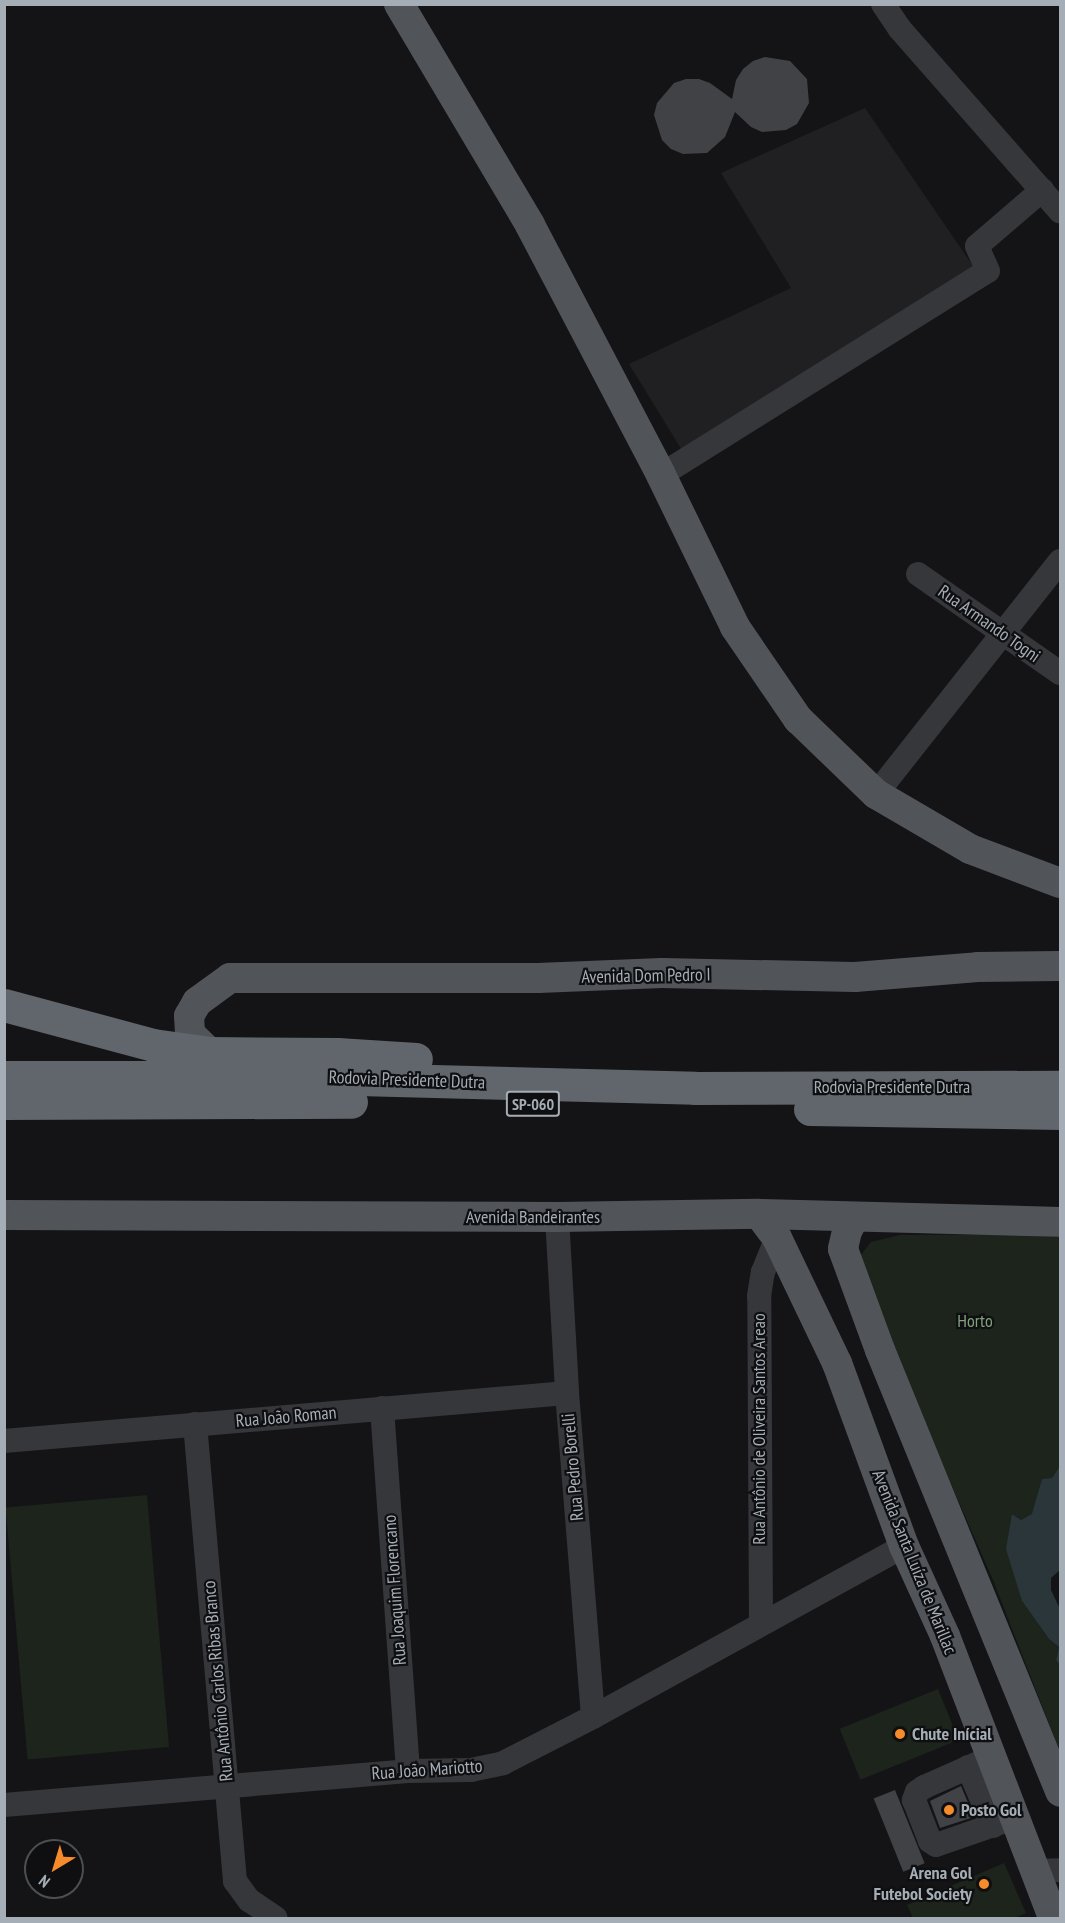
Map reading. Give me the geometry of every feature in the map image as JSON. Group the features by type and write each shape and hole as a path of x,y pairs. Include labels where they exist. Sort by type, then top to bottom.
{"highway":[{"path":"4,1005 153,1045 210,1053 337,1054 801,1086"},
{"name":"Rodovia Presidente Dutra","path":"4,1077 282,1077 695,1088 801,1086 1060,1088"},
{"name":"Rodovia Presidente Dutra","path":"4,1103 286,1101 1060,1113"}],"main road":[{"path":"399,4 530,225 661,476 735,627 798,719 876,794 970,849 1060,883"},
{"name":"Avenida Dom Pedro I","path":"210,1053 190,1034 189,1016 197,1002 230,978 538,978 662,973 855,977 978,967 1060,966"},
{"name":"Avenida Bandeirantes","path":"4,1215 557,1217 759,1214 1060,1222"},
{"name":"Avenida Santa Luíza de Marillac","path":"759,1214 777,1238 837,1363 904,1545 945,1636 980,1762 1004,1822 1048,1870 1053,1918"},
{"path":"854,1218 847,1231 843,1249 880,1350 1060,1792"},
{"path":"837,1363 843,1354 854,1346 867,1345 880,1350"}],"street":[{"path":"883,4 899,28 1060,211"},
{"path":"661,476 988,271 978,246 1042,190"},
{"path":"876,794 1060,561"},
{"name":"Rua Armando Togni","path":"918,574 1060,672"},
{"name":"Rua Pedro Borelli","path":"557,1217 567,1393 593,1717"},
{"name":"Rua Antônio de Oliveira Santos Areao","path":"761,1624 759,1296 763,1272 777,1238"},
{"name":"Rua João Roman","path":"4,1441 567,1393"},
{"name":"Rua Joaquim Florencano","path":"382,1408 408,1771"},
{"name":"Rua Antônio Carlos Ribas Branco","path":"195,1424 235,1881 249,1900 276,1918"},
{"name":"Rua João Mariotto","path":"4,1805 408,1771 471,1770 503,1763 593,1717 904,1545"},
{"path":"980,1762 917,1792 914,1800 930,1841 936,1845 942,1844 1004,1822"}],"shaded area":[{"path":"865,108 975,269 683,452 629,364 791,288 721,173"},
{"path":"1060,1466 1060,1570 1051,1578 1051,1590 1060,1609 1060,1665 1056,1660 1059,1647 1049,1639 1022,1601 1006,1549 1012,1514 1021,1520 1032,1514 1042,1479 1052,1478"}],"green space":[{"name":"Horto","path":"1060,1234 1060,1466 1052,1478 1042,1479 1033,1514 1021,1520 1012,1514 1016,1575 1022,1601 1049,1639 1059,1647 1056,1659 1060,1665 1060,1752 993,1580 894,1354 860,1256 871,1242 900,1235"},
{"path":"147,1495 169,1747 28,1759 6,1507"},
{"name":"Chute Inícial","path":"938,1689 959,1740 860,1780 840,1729"},
{"name":"Arena Gol Futebol Society","path":"1004,1863 1026,1913 1014,1918 913,1918 907,1905"}],"building":[{"path":"765,57 790,61 807,79 809,103 797,124 786,130 762,132 751,127 735,112 725,137 707,153 683,154 671,149 662,140 654,115 657,103 674,83 686,79 699,79 710,83 732,99 736,80 743,69 753,61"},
{"name":"Posto Gol","path":"961,1786 974,1817 940,1828 930,1801"},
{"path":"895,1790 925,1863 903,1872 874,1799"}],"place":[{"name":"Chute Inícial","path":"900,1734"},
{"name":"Posto Gol","path":"949,1810"},
{"name":"Arena Gol Futebol Society","path":"984,1884"}]}
